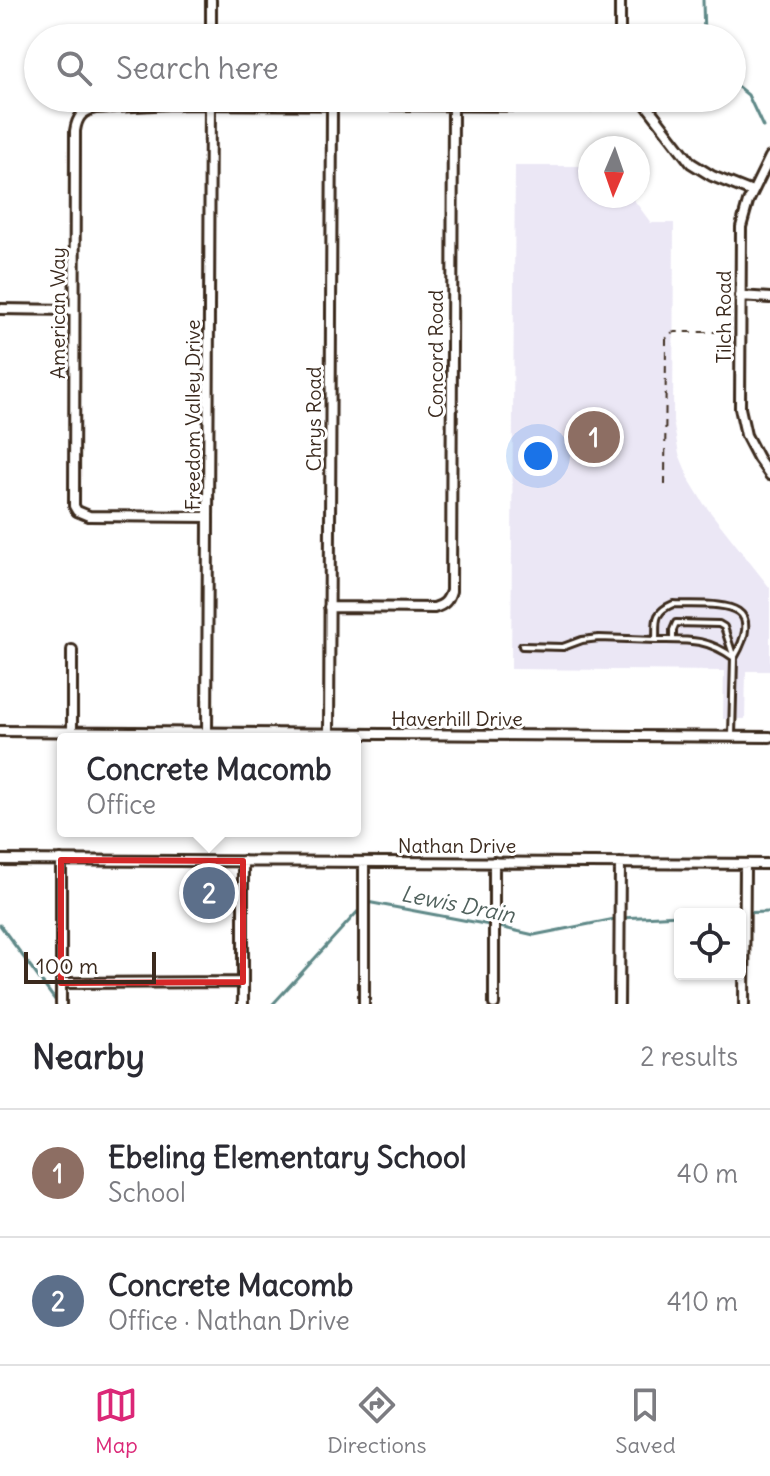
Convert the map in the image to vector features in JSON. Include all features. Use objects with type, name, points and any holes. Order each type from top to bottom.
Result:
[{"type":"street","points":[[211,0],[211,24]]},
{"type":"street","points":[[620,0],[620,24]]},
{"type":"street","name":"American Way","points":[[84,112],[75,131],[73,499],[77,511],[89,516],[208,517]]},
{"type":"street","name":"Freedom Valley Drive","points":[[207,733],[210,112]]},
{"type":"street","name":"Chrys Road","points":[[329,733],[332,112]]},
{"type":"street","name":"Concord Road","points":[[329,607],[434,608],[446,602],[451,591],[453,112]]},
{"type":"street","points":[[652,112],[691,163],[712,176],[752,192]]},
{"type":"street","name":"Tilch Road","points":[[770,157],[752,192],[741,227],[740,296],[743,423],[758,458],[770,475]]},
{"type":"street","points":[[740,296],[770,298]]},
{"type":"street","points":[[0,309],[74,310]]},
{"type":"street","points":[[72,650],[72,732]]},
{"type":"street","name":"Haverhill Drive","points":[[0,731],[207,733]]},
{"type":"street","name":"Haverhill Drive","points":[[361,734],[770,737]]},
{"type":"street","name":"Nathan Drive","points":[[0,860],[770,864]]},
{"type":"street","points":[[61,860],[61,1004]]},
{"type":"street","points":[[243,861],[243,1004]]},
{"type":"street","points":[[364,862],[364,1004]]},
{"type":"street","points":[[494,862],[494,1004]]},
{"type":"street","points":[[619,1004],[620,863]]},
{"type":"street","points":[[744,1004],[745,864]]},
{"type":"street","points":[[61,983],[243,982]]},
{"type":"lane","points":[[656,640],[654,626],[664,608],[673,604],[728,606],[744,615],[747,631],[734,658]]},
{"type":"lane","points":[[673,640],[676,623],[719,624],[724,627],[734,658],[732,737]]},
{"type":"lane","points":[[522,646],[563,647],[599,638],[673,640],[706,642],[734,658]]},
{"type":"path","points":[[665,485],[666,339],[670,333],[676,332],[733,332]]},
{"type":"highlighted area","points":[[61,860],[243,861],[243,982],[61,983]]},
{"type":"shaded area","points":[[515,166],[578,166],[578,208],[640,208],[651,223],[674,223],[673,421],[679,454],[704,504],[770,588],[770,671],[746,671],[745,719],[723,719],[724,671],[511,669]]},
{"type":"waterway","points":[[703,0],[704,24]]},
{"type":"waterway","points":[[746,93],[763,127]]},
{"type":"waterway","name":"Lewis Drain","points":[[365,904],[534,935],[620,918],[674,915]]},
{"type":"waterway","name":"Lewis Drain","points":[[273,1004],[360,909]]},
{"type":"waterway","name":"Lewis Drain","points":[[746,913],[770,912]]},
{"type":"waterway","name":"Lewis Drain","points":[[0,925],[58,1004]]},
{"type":"place","name":"Ebeling Elementary School","points":[[594,437]]},
{"type":"place","name":"Concrete Macomb","points":[[209,893]]}]
